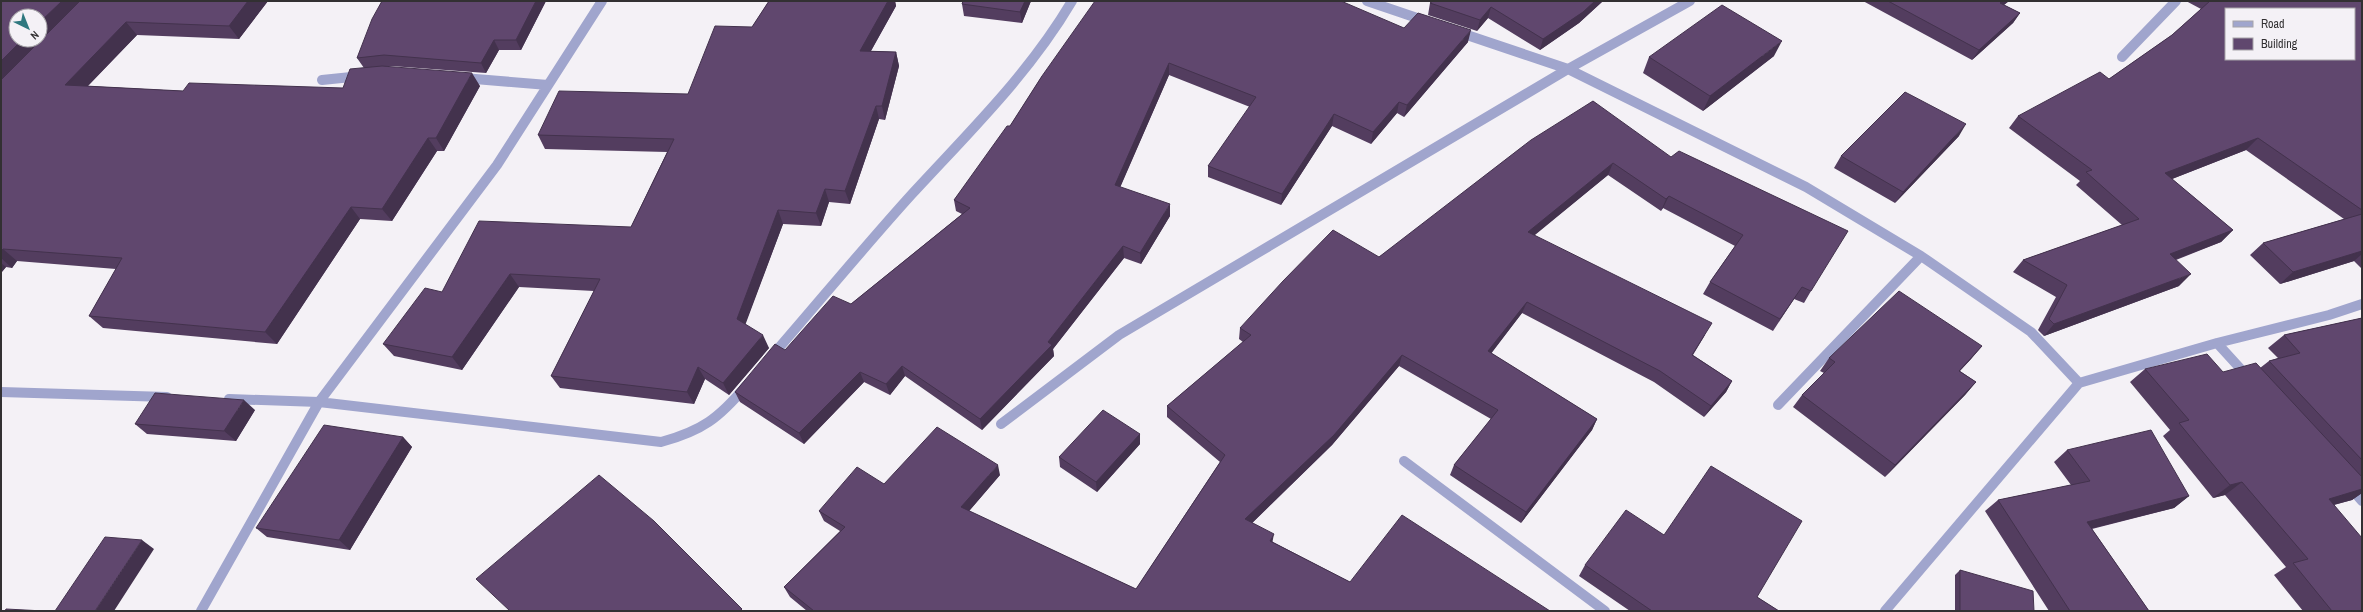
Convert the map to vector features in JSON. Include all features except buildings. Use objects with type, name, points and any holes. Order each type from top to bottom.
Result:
[{"type":"street","points":[[200,611],[319,402],[496,165],[602,1]]},
{"type":"street","points":[[763,366],[912,194],[1006,95],[1057,29],[1072,1]]},
{"type":"street","points":[[1367,1],[1434,24]]},
{"type":"street","points":[[1000,424],[1118,335],[1328,214],[1568,69],[1690,1]]},
{"type":"street","points":[[2122,57],[2176,1]]},
{"type":"street","points":[[1449,29],[1568,69],[1806,187],[1921,256],[2031,332],[2079,383]]},
{"type":"street","points":[[322,80],[367,75]]},
{"type":"street","points":[[453,77],[548,85]]},
{"type":"street","points":[[1778,405],[1921,256]]},
{"type":"street","points":[[1885,611],[2079,383],[2217,343],[2329,315],[2362,304]]},
{"type":"street","points":[[2217,343],[2255,384]]},
{"type":"street","points":[[216,399],[319,402],[661,442],[690,436],[717,419],[753,378]]},
{"type":"street","points":[[1,392],[176,397]]},
{"type":"street","points":[[1404,461],[1605,611]]},
{"type":"street","points":[[2341,478],[2362,501]]}]
